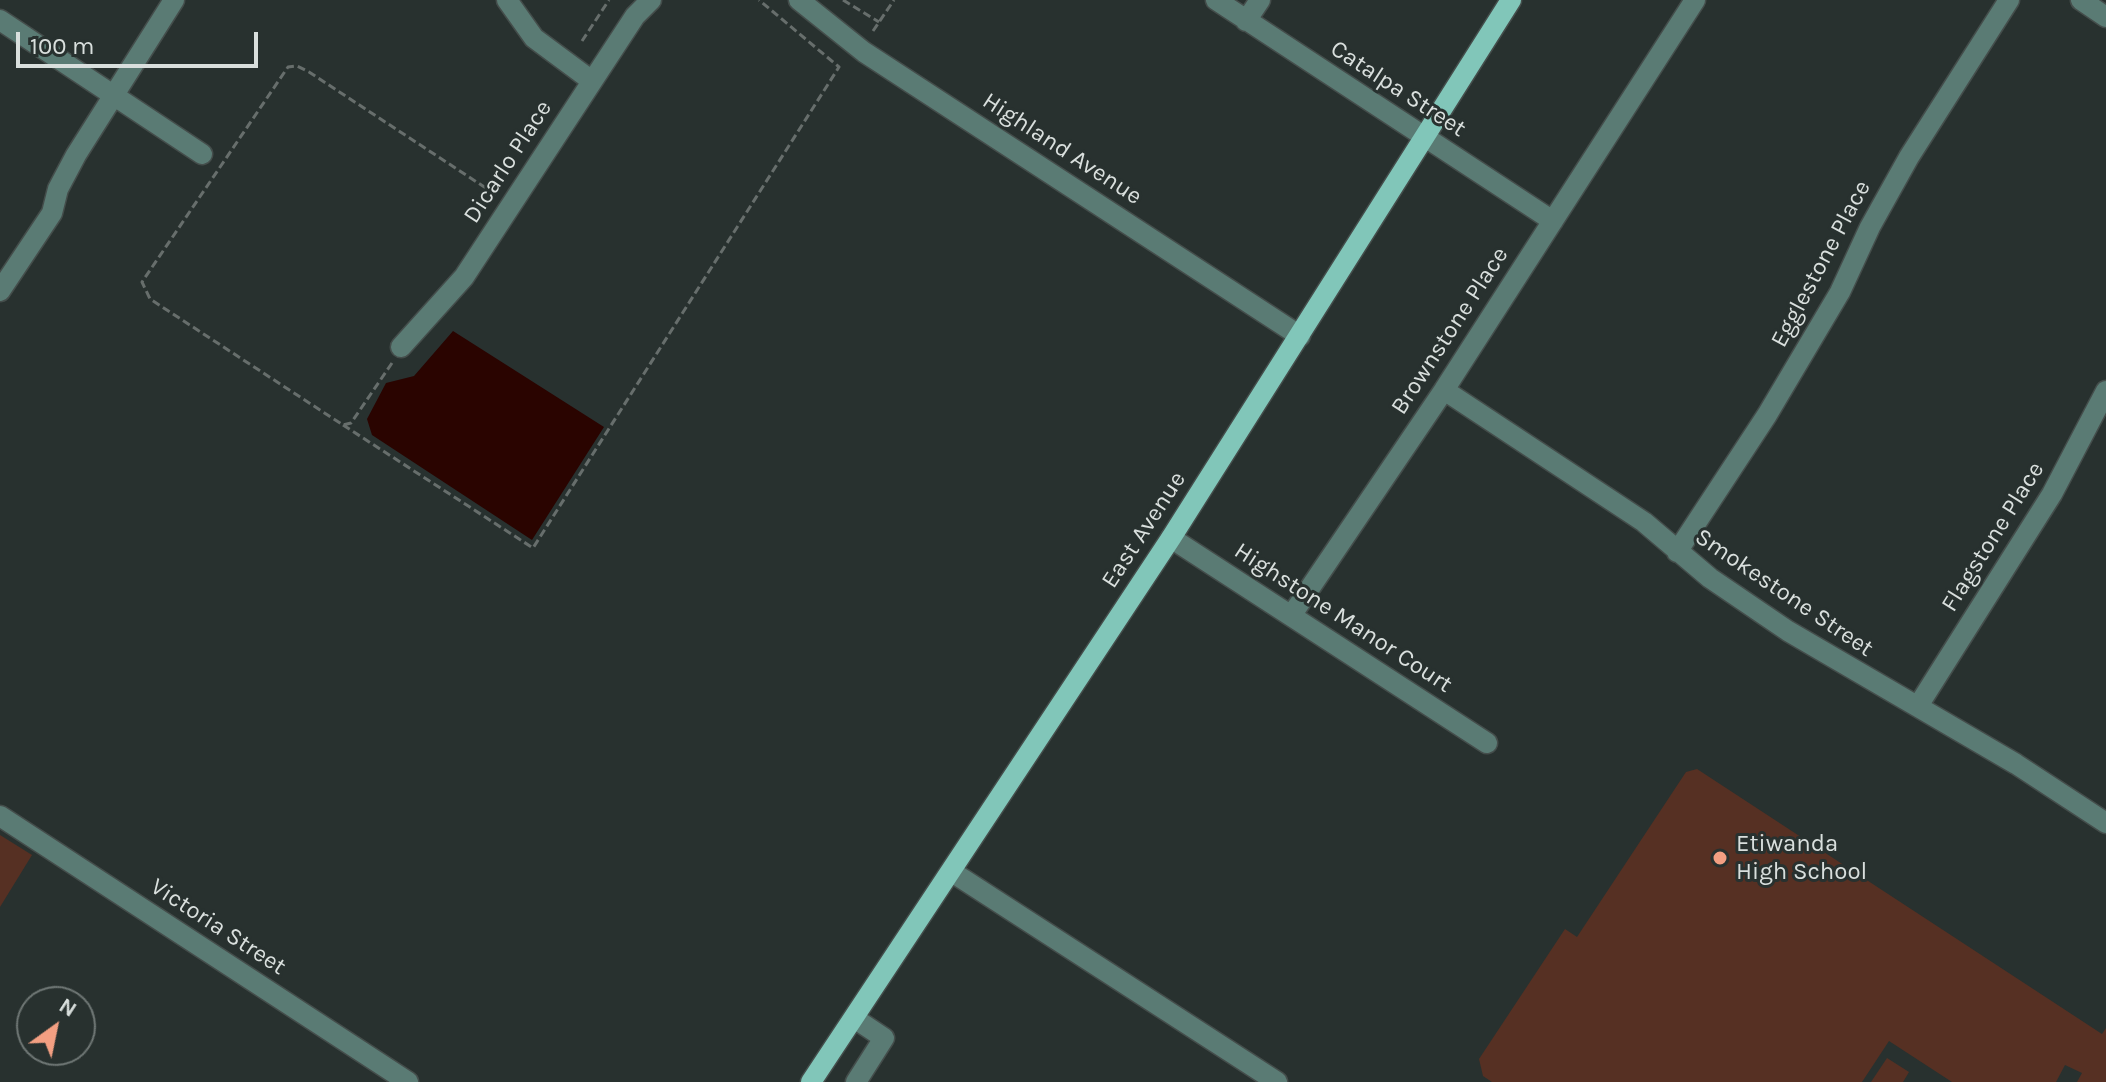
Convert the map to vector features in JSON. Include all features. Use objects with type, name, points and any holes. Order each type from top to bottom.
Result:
[{"type":"main road","name":"East Avenue","points":[[811,1082],[1171,538],[1511,0]]},
{"type":"street","points":[[2,286],[52,213],[58,189],[113,94],[174,0]]},
{"type":"street","points":[[507,0],[534,38],[592,81]]},
{"type":"street","name":"Dicarlo Place","points":[[401,347],[464,277],[635,16],[651,0]]},
{"type":"street","name":"Highland Avenue","points":[[799,0],[864,52],[1300,336]]},
{"type":"street","name":"Catalpa Street","points":[[1216,0],[1553,221]]},
{"type":"street","points":[[1246,21],[1260,0]]},
{"type":"street","name":"Brownstone Place","points":[[1291,616],[1444,390],[1695,0]]},
{"type":"street","name":"Egglestone Place","points":[[1677,552],[1767,415],[1840,292],[1870,227],[1909,157],[2009,0]]},
{"type":"street","points":[[2081,0],[2106,17]]},
{"type":"street","points":[[0,20],[202,154]]},
{"type":"street","name":"Smokestone Street","points":[[1444,390],[1644,522],[1677,552],[1788,631],[1888,693],[1918,706],[2106,823]]},
{"type":"street","name":"Flagstone Place","points":[[1918,706],[2052,494],[2106,391]]},
{"type":"street","name":"Highstone Manor Court","points":[[1171,538],[1487,743]]},
{"type":"street","name":"Victoria Street","points":[[0,816],[408,1082]]},
{"type":"street","points":[[952,872],[1242,1066],[1277,1082]]},
{"type":"street","points":[[854,1018],[888,1041],[856,1082]]},
{"type":"path","points":[[582,41],[609,0]]},
{"type":"path","points":[[511,205],[309,72],[297,66],[288,67],[148,269],[142,289],[150,299],[533,548],[839,67],[759,0]]},
{"type":"path","points":[[843,0],[879,22]]},
{"type":"path","points":[[873,31],[894,0]]},
{"type":"path","points":[[343,425],[351,423],[401,347]]},
{"type":"shaded area","points":[[453,331],[604,427],[532,540],[372,435],[367,419],[386,383],[414,376]]},
{"type":"shaded area","name":"Etiwanda High School","points":[[1697,769],[2102,1034],[2106,1028],[2106,1082],[2077,1082],[2082,1073],[2065,1065],[2056,1082],[1952,1082],[1889,1041],[1862,1082],[1492,1082],[1483,1076],[1479,1059],[1565,929],[1577,937],[1686,772]]},
{"type":"shaded area","points":[[0,835],[32,855],[0,907]]},
{"type":"shaded area","points":[[1887,1058],[1909,1072],[1903,1082],[1871,1082]]},
{"type":"place","name":"Etiwanda High School","points":[[1720,858]]}]
